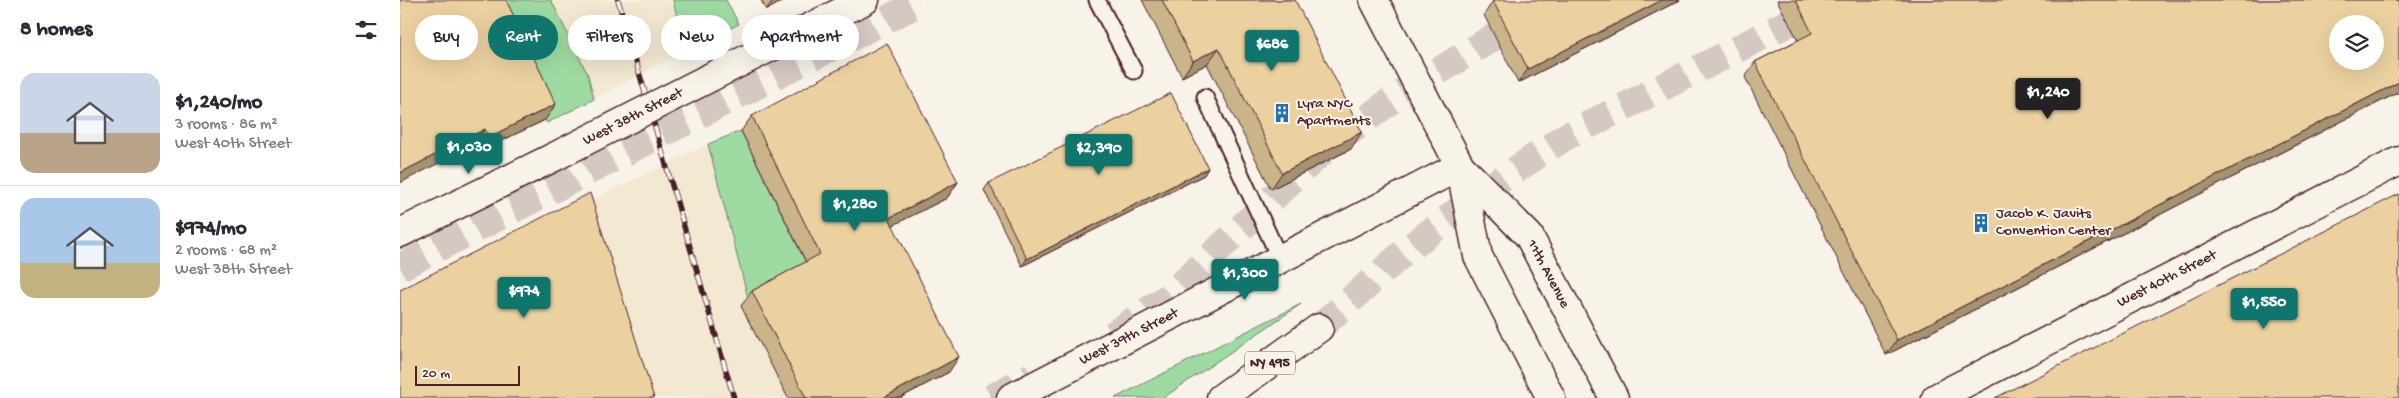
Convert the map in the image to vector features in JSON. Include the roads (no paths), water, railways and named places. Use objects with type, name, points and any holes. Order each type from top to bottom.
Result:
[{"type":"main road","name":"West 38th Street","points":[[400,233],[865,0]]},
{"type":"main road","name":"11th Avenue","points":[[1374,0],[1460,166],[1478,256],[1551,398]]},
{"type":"main road","name":"West 40th Street","points":[[1936,398],[2399,161]]},
{"type":"main road","name":"11th Avenue","points":[[1460,166],[1529,236],[1614,398]]},
{"type":"main road","name":"West 39th Street","points":[[1011,398],[1460,166]]},
{"type":"main road","name":"NY 495","points":[[1221,398],[1319,328],[1255,398]]},
{"type":"lane","points":[[1097,0],[1134,71]]},
{"type":"lane","points":[[1205,97],[1280,258]]},
{"type":"tunnel","points":[[400,267],[924,0]]},
{"type":"tunnel","points":[[1113,335],[1168,297],[1316,157],[1393,99],[1489,40],[1568,0]]},
{"type":"tunnel","points":[[1319,328],[1401,255],[1478,195],[1563,138],[1833,0]]},
{"type":"tunnel","points":[[991,398],[1032,376]]},
{"type":"railway","points":[[618,0],[734,398]]},
{"type":"place","name":"Lyra NYC Apartments","points":[[1282,113]]},
{"type":"place","name":"Jacob K. Javits Convention Center","points":[[1981,223]]}]
